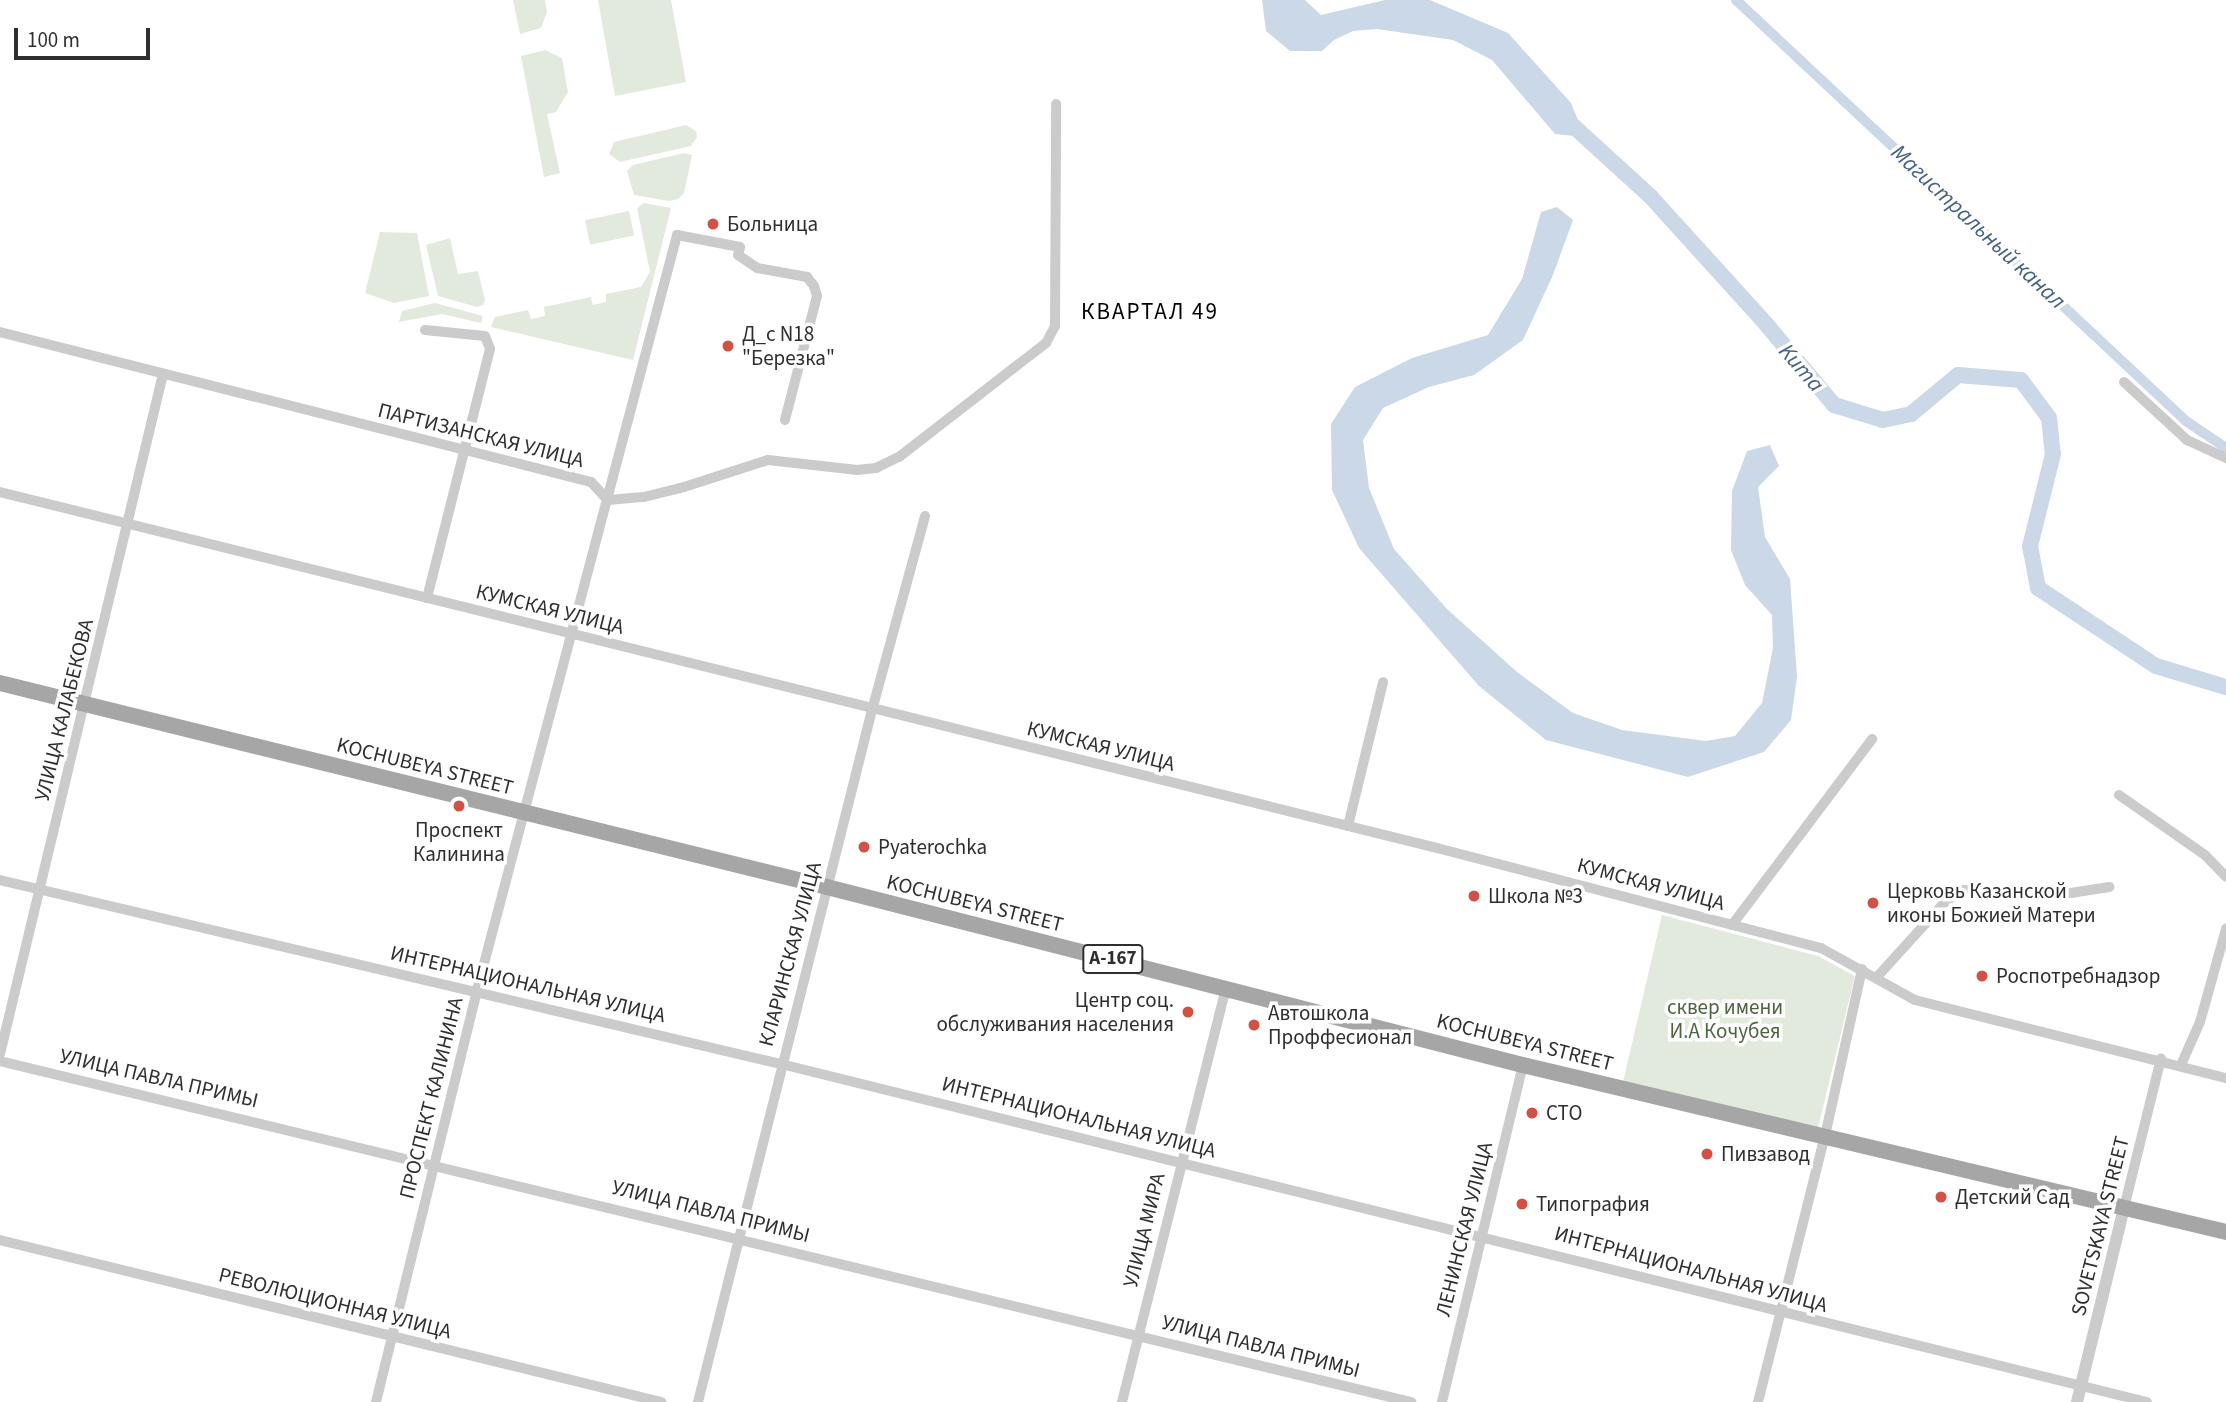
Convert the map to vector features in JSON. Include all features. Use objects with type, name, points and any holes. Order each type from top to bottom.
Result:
[{"type":"main road","name":"KOCHUBEYA STREET","points":[[0,683],[828,887],[1523,1065],[2226,1232]]},
{"type":"street","points":[[608,500],[644,496],[684,487],[768,460],[858,470],[876,468],[899,457],[1046,343],[1055,326],[1056,104]]},
{"type":"street","name":"ПРОСПЕКТ КАЛИНИНА","points":[[376,1402],[477,990],[677,235],[740,247],[738,255],[757,268],[807,277],[817,296],[785,420]]},
{"type":"street","points":[[425,330],[485,336],[489,349],[427,598]]},
{"type":"street","name":"ПАРТИЗАНСКАЯ УЛИЦА","points":[[0,331],[465,452],[591,482],[608,500]]},
{"type":"street","name":"УЛИЦА КАЛАБЕКОВА","points":[[0,1054],[163,374]]},
{"type":"street","points":[[2124,382],[2187,440],[2226,457]]},
{"type":"street","name":"КУМСКАЯ УЛИЦА","points":[[0,492],[1348,826],[1821,948],[1915,1000],[2161,1059],[2226,1078]]},
{"type":"street","name":"КЛАРИНСКАЯ УЛИЦА","points":[[698,1402],[781,1064],[925,516]]},
{"type":"street","points":[[1348,826],[1383,681]]},
{"type":"street","points":[[1732,925],[1872,739]]},
{"type":"street","points":[[2119,794],[2205,855],[2226,877]]},
{"type":"street","name":"ИНТЕРНАЦИОНАЛЬНАЯ УЛИЦА","points":[[0,880],[354,965],[477,990],[1181,1161],[1780,1313],[2147,1402]]},
{"type":"street","points":[[1877,977],[1945,902],[1962,890],[2064,894],[2109,887]]},
{"type":"street","points":[[2182,1065],[2203,1013],[2226,929]]},
{"type":"street","points":[[1758,1402],[1825,1136],[1863,969]]},
{"type":"street","name":"УЛИЦА МИРА","points":[[1122,1402],[1226,987]]},
{"type":"street","name":"SOVETSKAYA STREET","points":[[2077,1402],[2161,1059]]},
{"type":"street","name":"УЛИЦА ПАВЛА ПРИМЫ","points":[[0,1061],[738,1237],[1411,1402]]},
{"type":"street","name":"ЛЕНИНСКАЯ УЛИЦА","points":[[1442,1402],[1523,1065]]},
{"type":"street","name":"РЕВОЛЮЦИОННАЯ УЛИЦА","points":[[0,1240],[661,1402]]},
{"type":"green space","points":[[513,0],[545,0],[547,12],[541,28],[520,34]]},
{"type":"green space","points":[[598,0],[671,0],[686,82],[615,96]]},
{"type":"green space","points":[[545,50],[562,58],[568,92],[556,112],[547,114],[560,173],[544,177],[521,56]]},
{"type":"green space","points":[[686,125],[696,131],[697,137],[691,146],[620,162],[609,154],[614,142]]},
{"type":"green space","points":[[684,153],[692,155],[684,193],[678,199],[669,201],[634,195],[627,171],[633,165]]},
{"type":"green space","points":[[644,203],[671,208],[633,360],[491,327],[495,317],[528,310],[531,319],[545,316],[544,307],[591,297],[593,305],[606,302],[606,294],[641,287],[650,272],[637,208]]},
{"type":"green space","points":[[629,211],[634,235],[590,245],[585,220]]},
{"type":"green space","points":[[380,232],[417,233],[429,296],[394,303],[365,293]]},
{"type":"green space","points":[[450,238],[458,274],[478,271],[485,300],[483,305],[477,307],[438,296],[426,245]]},
{"type":"green space","points":[[435,303],[483,316],[481,323],[442,314],[399,322],[402,311]]},
{"type":"green space","name":"сквер имени И.А Кочубея","points":[[1662,915],[1818,956],[1855,976],[1818,1128],[1623,1082]]},
{"type":"water","points":[[1262,0],[1305,0],[1321,15],[1385,0],[1430,0],[1508,33],[1571,103],[1585,137],[1555,134],[1492,60],[1453,40],[1377,29],[1353,31],[1334,40],[1322,51],[1290,51],[1266,31]]},
{"type":"water","points":[[1557,207],[1573,220],[1553,275],[1523,340],[1474,375],[1429,387],[1383,408],[1363,440],[1369,488],[1394,549],[1447,609],[1517,672],[1573,713],[1622,730],[1706,741],[1735,736],[1762,703],[1773,648],[1772,615],[1745,585],[1731,550],[1732,491],[1747,451],[1770,445],[1779,466],[1758,487],[1765,537],[1790,579],[1797,677],[1791,720],[1764,752],[1688,777],[1546,740],[1479,686],[1359,548],[1332,490],[1331,424],[1355,387],[1412,358],[1488,335],[1522,279],[1541,212]]},
{"type":"waterway","name":"Магистральный канал","points":[[1736,0],[2186,421],[2226,448]]},
{"type":"waterway","name":"Kuma","points":[[1570,123],[1651,197],[1766,324],[1834,405],[1883,420],[1911,414],[1958,375],[2021,380],[2049,418],[2053,454],[2030,546],[2038,588],[2156,666],[2226,687]]},
{"type":"place","name":"Больница","points":[[713,224]]},
{"type":"place","name":"Д_с N18 \"Березка\"","points":[[728,346]]},
{"type":"place","name":"Проспект Калинина","points":[[459,806]]},
{"type":"place","name":"Pyaterochka","points":[[864,847]]},
{"type":"place","name":"Школа №3","points":[[1474,896]]},
{"type":"place","name":"Церковь Казанской иконы Божией Матери","points":[[1873,903]]},
{"type":"place","name":"Роспотребнадзор","points":[[1982,976]]},
{"type":"place","name":"Центр соц. обслуживания населения","points":[[1188,1012]]},
{"type":"place","name":"Автошкола Проффесионал","points":[[1254,1025]]},
{"type":"place","name":"СТО","points":[[1532,1113]]},
{"type":"place","name":"Пивзавод","points":[[1707,1154]]},
{"type":"place","name":"Детский Сад","points":[[1941,1197]]},
{"type":"place","name":"Типография","points":[[1522,1204]]},
{"type":"district","name":"КВАРТАЛ 49","points":[[1150,312]]}]
